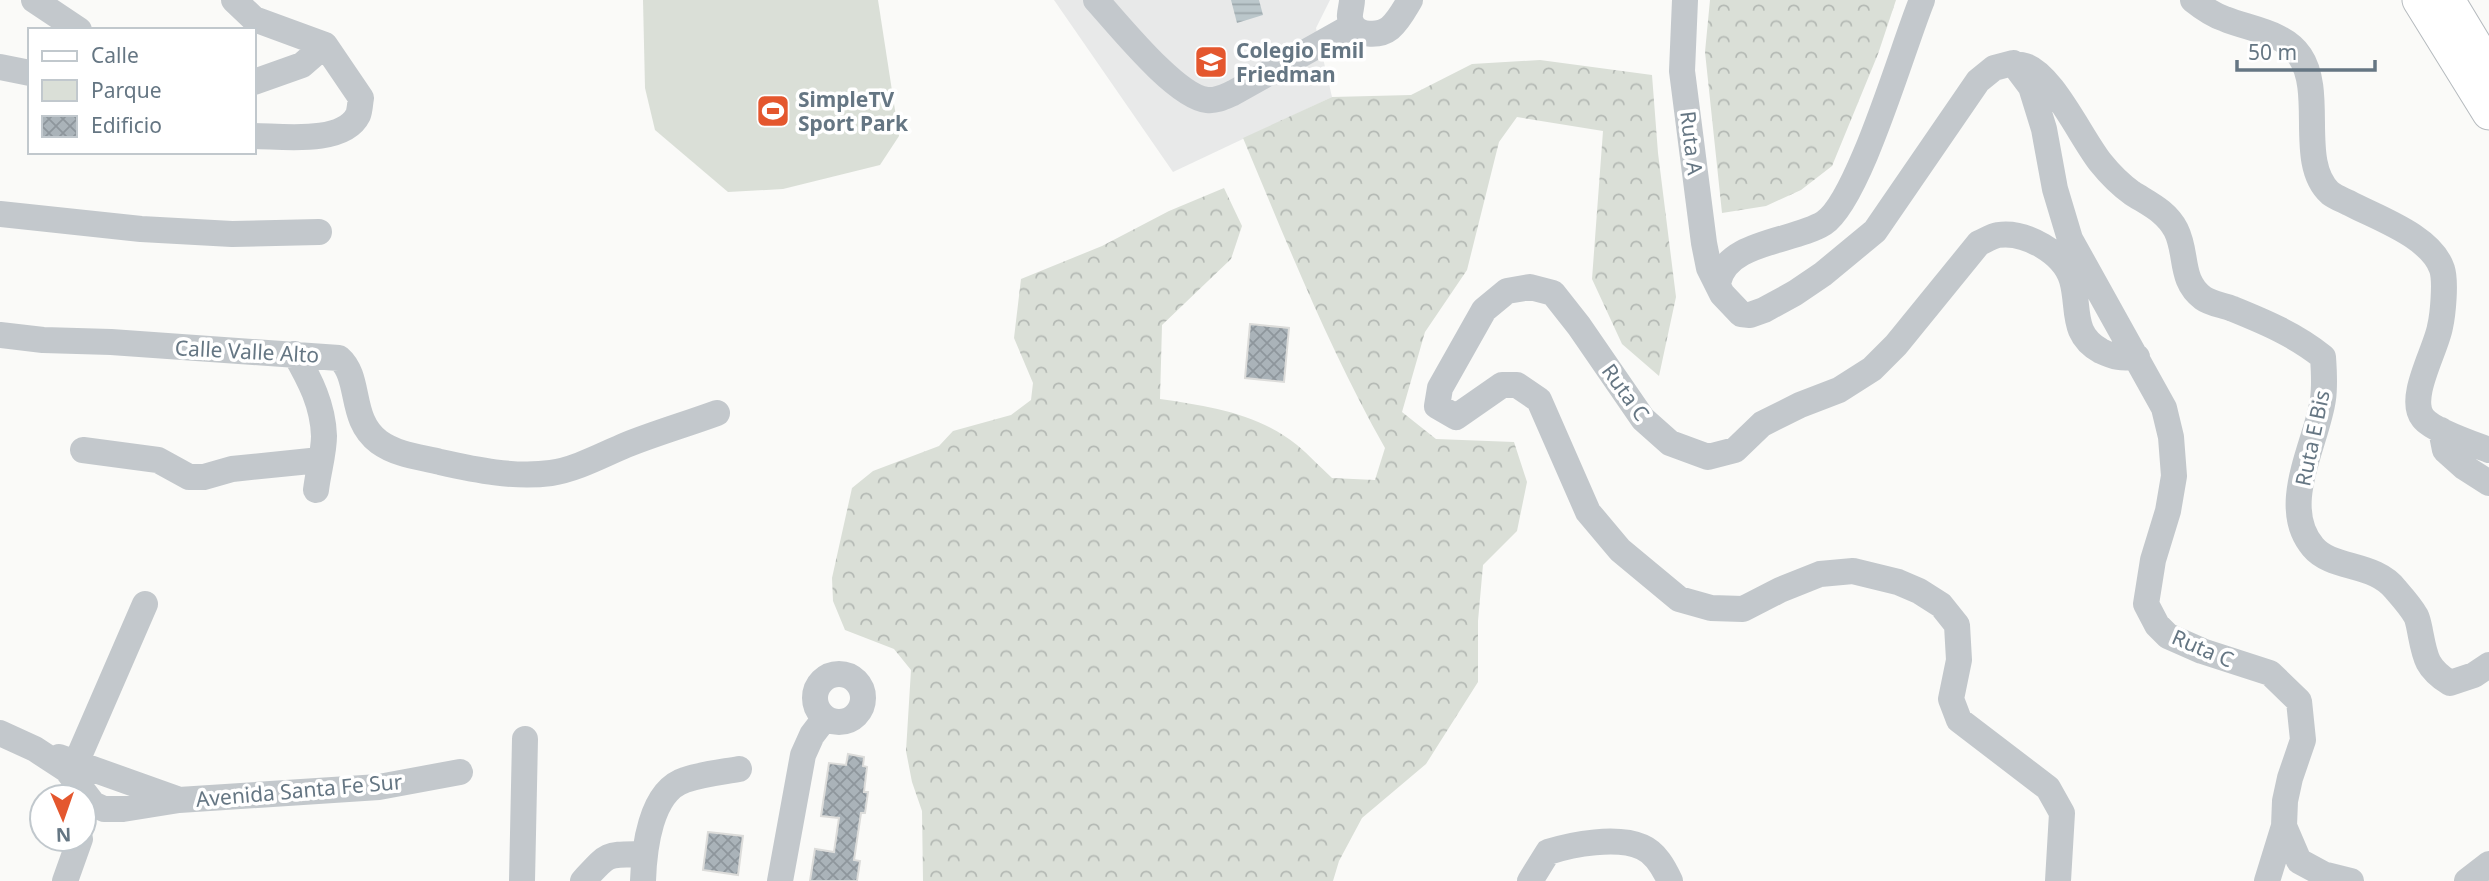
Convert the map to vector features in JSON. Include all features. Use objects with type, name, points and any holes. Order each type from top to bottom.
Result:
[{"type":"main road","points":[[2419,0],[2489,113]]},
{"type":"main road","points":[[2448,0],[2489,68]]},
{"type":"street","points":[[34,0],[76,28]]},
{"type":"street","points":[[234,0],[254,19],[325,45],[360,98],[358,116],[343,129],[316,137],[256,136]]},
{"type":"street","points":[[1096,0],[1172,82],[1206,100],[1233,93],[1352,13],[1359,32],[1376,34],[1388,30],[1410,0]]},
{"type":"street","name":"Ruta A","points":[[1685,0],[1682,71],[1704,243],[1709,268],[1718,283]]},
{"type":"street","points":[[1922,0],[1866,154],[1840,207],[1824,223],[1738,256],[1720,272],[1718,283],[1723,294],[1741,314],[1750,316],[1765,310],[1823,274],[1875,231],[1978,82],[1994,68],[2013,63],[2031,87],[2044,129],[2055,189],[2070,239],[2137,357]]},
{"type":"street","points":[[2193,0],[2223,19],[2281,39],[2299,55],[2309,79],[2318,176],[2330,193],[2414,236],[2442,269],[2440,328],[2418,395],[2418,411],[2424,420],[2441,430],[2489,450]]},
{"type":"street","points":[[256,81],[302,65],[325,45]]},
{"type":"street","name":"Ruta E Bis","points":[[2013,63],[2029,66],[2043,79],[2056,92],[2065,111],[2101,164],[2129,191],[2163,212],[2177,232],[2184,269],[2192,288],[2206,300],[2282,330],[2323,357],[2323,401],[2308,450],[2298,508],[2302,529],[2314,549],[2338,562],[2369,570],[2393,586],[2416,617],[2426,660],[2435,674],[2451,683],[2474,675],[2489,665]]},
{"type":"street","points":[[0,67],[28,73]]},
{"type":"street","points":[[0,214],[141,229],[219,233],[318,232]]},
{"type":"street","name":"Ruta C","points":[[2058,881],[2062,813],[2048,788],[1959,720],[1951,699],[1959,660],[1957,625],[1941,605],[1898,582],[1853,571],[1820,575],[1780,590],[1743,609],[1712,608],[1679,599],[1620,550],[1588,512],[1539,400],[1517,386],[1502,385],[1456,416],[1437,405],[1440,388],[1484,310],[1507,291],[1530,287],[1553,293],[1643,419],[1670,443],[1708,457],[1735,450],[1762,424],[1839,390],[1872,369],[1896,345],[1979,243],[1998,235],[2018,237],[2035,242],[2054,255],[2071,278],[2081,335],[2093,346],[2115,358],[2137,357],[2164,408],[2171,437],[2174,476],[2168,511],[2153,560],[2146,604],[2157,625],[2168,636],[2202,651],[2270,673],[2299,701],[2303,740],[2284,801],[2284,825],[2267,881]]},
{"type":"street","name":"Calle Valle Alto","points":[[0,335],[340,358],[348,366],[358,411],[365,426],[379,442],[400,453],[491,472],[551,473],[717,413]]},
{"type":"street","points":[[295,354],[313,386],[324,437],[316,490]]},
{"type":"street","points":[[2441,430],[2445,450],[2464,467],[2489,482]]},
{"type":"street","points":[[83,450],[158,460],[189,477],[204,477],[232,469],[320,460]]},
{"type":"street","points":[[76,762],[145,604]]},
{"type":"street","points":[[780,881],[803,755],[812,735],[825,718]]},
{"type":"street","name":"Avenida Santa Fe Sur","points":[[0,733],[179,800]]},
{"type":"street","points":[[522,881],[525,738]]},
{"type":"street","name":"Avenida Santa Fe Sur","points":[[35,748],[67,770],[73,783]]},
{"type":"street","points":[[643,881],[644,853],[656,808],[664,793],[682,780],[739,769]]},
{"type":"street","name":"Avenida Santa Fe Sur","points":[[98,812],[179,800],[379,787],[460,772]]},
{"type":"street","points":[[2284,825],[2299,861],[2323,874],[2351,881]]},
{"type":"street","points":[[1530,881],[1548,852],[1592,843],[1625,843],[1644,847],[1662,863],[1670,881]]},
{"type":"street","points":[[65,881],[75,853]]},
{"type":"street","points":[[583,881],[602,859],[611,854],[644,853]]},
{"type":"street","points":[[2467,881],[2489,864]]},
{"type":"shaded area","name":"Colegio Emil Friedman","points":[[1054,0],[1330,0],[1316,28],[1332,97],[1173,172]]},
{"type":"shaded area","points":[[1231,0],[1259,0],[1263,15],[1237,23]]},
{"type":"green space","name":"SimpleTV Sport Park","points":[[643,0],[878,0],[899,136],[880,165],[783,189],[728,192],[655,130],[645,88]]},
{"type":"green space","points":[[1710,0],[1896,0],[1878,54],[1832,166],[1801,190],[1766,206],[1722,213],[1705,52]]},
{"type":"green space","points":[[1540,60],[1652,75],[1658,153],[1676,297],[1659,376],[1622,344],[1592,279],[1603,131],[1517,117],[1499,142],[1467,270],[1425,332],[1402,412],[1436,439],[1514,442],[1527,482],[1517,531],[1483,565],[1478,621],[1478,682],[1426,764],[1362,818],[1339,861],[1333,881],[923,881],[922,811],[912,782],[906,751],[911,670],[894,649],[845,630],[833,601],[832,578],[852,488],[873,471],[939,446],[953,431],[1011,415],[1031,400],[1033,383],[1014,338],[1021,279],[1102,246],[1169,211],[1224,188],[1242,226],[1231,259],[1162,325],[1160,399],[1214,408],[1249,418],[1282,434],[1332,478],[1375,480],[1385,448],[1327,334],[1243,138],[1332,97],[1411,95],[1472,64]]},
{"type":"building","points":[[1250,324],[1289,328],[1284,382],[1245,378]]},
{"type":"building","points":[[848,754],[864,757],[863,766],[867,767],[864,792],[868,792],[865,813],[861,813],[854,860],[860,861],[857,881],[810,881],[815,849],[834,852],[839,818],[821,816],[829,763],[846,765]]},
{"type":"building","points":[[708,832],[743,836],[738,875],[703,870]]},
{"type":"place","name":"Colegio Emil Friedman","points":[[1211,62]]},
{"type":"place","name":"SimpleTV Sport Park","points":[[773,111]]}]
